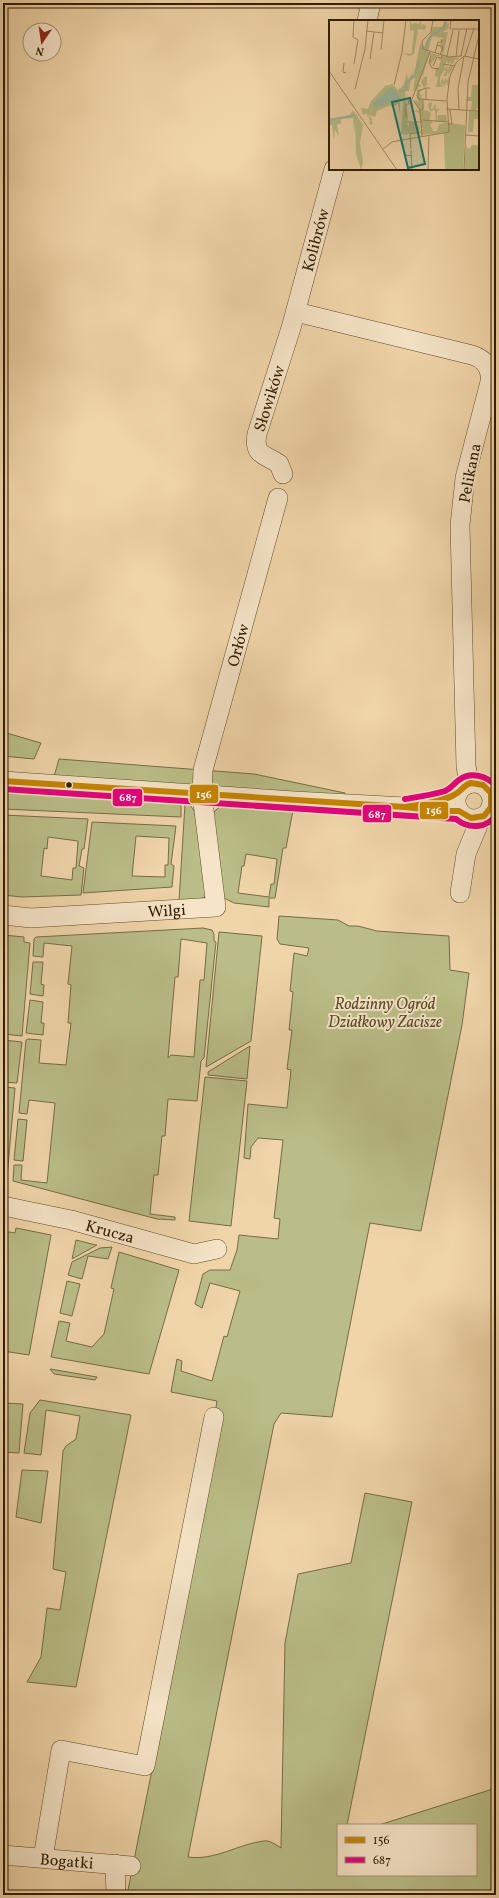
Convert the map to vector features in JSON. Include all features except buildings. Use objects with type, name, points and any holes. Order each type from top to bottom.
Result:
[{"type":"street","points":[[367,20],[371,3]]},
{"type":"street","name":"Kolibrów","points":[[296,312],[334,170]]},
{"type":"street","name":"Słowików","points":[[284,474],[279,464],[261,454],[255,442],[296,312]]},
{"type":"street","name":"Pelikana","points":[[296,312],[472,355],[481,358],[489,368],[491,374],[465,478],[460,525],[466,766],[478,805],[465,840],[466,854],[460,893]]},
{"type":"street","name":"Orłów","points":[[202,794],[203,770],[278,498]]},
{"type":"street","points":[[3,781],[294,801],[405,806],[440,812],[478,805]]},
{"type":"street","name":"Wilgi","points":[[3,915],[31,918],[216,907],[202,794]]},
{"type":"street","name":"Krucza","points":[[3,1206],[71,1220],[194,1254],[217,1249]]},
{"type":"street","points":[[43,1858],[61,1750],[145,1766],[214,1417]]},
{"type":"street","name":"Bogatki","points":[[3,1855],[123,1865],[116,1895]]},
{"type":"green space","points":[[3,732],[41,743],[34,759],[3,756]]},
{"type":"green space","points":[[59,759],[254,774],[345,793],[346,804],[52,784]]},
{"type":"green space","points":[[3,792],[181,804],[181,817],[3,809]]},
{"type":"green space","points":[[185,804],[190,805],[195,812],[206,895],[204,898],[179,901]]},
{"type":"green space","points":[[228,805],[293,810],[286,848],[283,848],[275,898],[269,898],[269,907],[234,903],[222,897],[212,814],[219,807]],"holes":[[[246,854],[277,859],[274,884],[271,884],[269,897],[238,893],[242,866],[244,866]]]},
{"type":"green space","points":[[3,815],[88,819],[84,849],[82,849],[79,866],[84,868],[81,895],[22,897],[3,895]],"holes":[[[48,837],[78,841],[76,868],[73,868],[72,880],[41,876],[44,848],[47,849]]]},
{"type":"green space","points":[[92,822],[176,826],[171,864],[174,866],[172,887],[83,893]],"holes":[[[136,836],[169,838],[168,865],[165,865],[165,877],[132,876]]]},
{"type":"green space","name":"Rodzinny Ogród Działkowy Zacisze","points":[[279,916],[338,920],[349,926],[358,926],[377,931],[449,936],[450,970],[469,973],[462,1025],[421,1231],[370,1223],[332,1417],[281,1413],[274,1424],[188,1857],[208,1857],[245,1845],[264,1841],[271,1842],[281,1848],[285,1643],[298,1574],[351,1563],[365,1493],[412,1502],[347,1824],[337,1824],[337,1876],[477,1876],[477,1824],[382,1824],[496,1788],[496,1895],[127,1895],[223,1415],[215,1413],[217,1401],[171,1392],[177,1359],[182,1361],[181,1371],[212,1381],[224,1336],[227,1337],[240,1291],[210,1283],[202,1308],[195,1304],[203,1274],[210,1270],[230,1270],[237,1250],[239,1235],[278,1239],[280,1219],[274,1218],[283,1140],[258,1138],[251,1147],[250,1159],[244,1158],[248,1104],[287,1108],[291,1070],[287,1069],[292,1030],[289,1030],[293,992],[290,991],[294,953],[307,956],[309,948],[280,944],[277,939]]},
{"type":"green space","points":[[203,928],[212,930],[214,934],[214,941],[216,942],[204,1058],[201,1061],[197,1101],[168,1099],[165,1136],[162,1136],[158,1175],[154,1175],[150,1214],[175,1217],[175,1220],[157,1219],[13,1181],[14,1165],[22,1165],[21,1180],[47,1183],[55,1103],[29,1100],[27,1114],[19,1113],[26,1040],[41,1040],[39,1063],[66,1065],[71,1023],[68,1023],[71,985],[68,984],[72,946],[44,943],[43,957],[33,956],[34,939],[36,937]],"holes":[[[181,939],[207,943],[204,980],[200,980],[194,1057],[171,1055],[168,1058],[175,977],[178,977]]]},
{"type":"green space","points":[[219,932],[262,936],[251,1041],[206,1067]]},
{"type":"green space","points":[[3,935],[24,937],[24,942],[30,943],[22,1036],[3,1034]]},
{"type":"green space","points":[[33,962],[43,962],[41,984],[44,985],[43,996],[30,994]]},
{"type":"green space","points":[[30,1000],[43,1002],[41,1023],[44,1023],[43,1035],[26,1033]]},
{"type":"green space","points":[[3,1040],[22,1042],[17,1083],[3,1082]]},
{"type":"green space","points":[[250,1046],[247,1079],[208,1075],[208,1072]]},
{"type":"green space","points":[[205,1077],[247,1081],[231,1226],[189,1221]]},
{"type":"green space","points":[[3,1087],[15,1088],[7,1177],[3,1177]]},
{"type":"green space","points":[[18,1119],[27,1120],[23,1161],[14,1160]]},
{"type":"green space","points":[[16,1228],[51,1235],[29,1355],[3,1351],[3,1231],[15,1233]]},
{"type":"green space","points":[[76,1240],[96,1245],[97,1245],[72,1259]]},
{"type":"green space","points":[[112,1247],[108,1259],[88,1256],[82,1279],[68,1275],[72,1262],[100,1248]]},
{"type":"green space","points":[[119,1252],[179,1270],[149,1374],[51,1357],[59,1321],[70,1323],[66,1341],[92,1347],[104,1334],[114,1289],[111,1288]]},
{"type":"green space","points":[[67,1281],[80,1284],[72,1316],[60,1313]]},
{"type":"green space","points":[[50,1369],[97,1377],[95,1380],[54,1374]]},
{"type":"green space","points":[[40,1400],[131,1415],[76,1687],[27,1682],[41,1657],[47,1608],[60,1610],[66,1572],[53,1569],[63,1451],[66,1446],[76,1439],[80,1416],[46,1410],[41,1455],[24,1453],[30,1413]]},
{"type":"green space","points":[[3,1403],[23,1404],[19,1453],[3,1452]]},
{"type":"green space","points":[[22,1470],[48,1471],[41,1523],[16,1517]]},
{"type":"transit line","name":"687","points":[[405,799],[445,791],[464,777],[474,775],[484,777],[496,786]]},
{"type":"transit line","name":"156","points":[[3,781],[405,807]]},
{"type":"transit line","name":"156","points":[[471,783],[483,785],[491,793],[491,807],[484,816],[471,818],[459,811],[440,811],[405,807],[430,803],[448,798],[471,783]]},
{"type":"transit line","name":"687","points":[[3,789],[456,819],[466,825],[472,826],[488,823],[496,815]]}]
